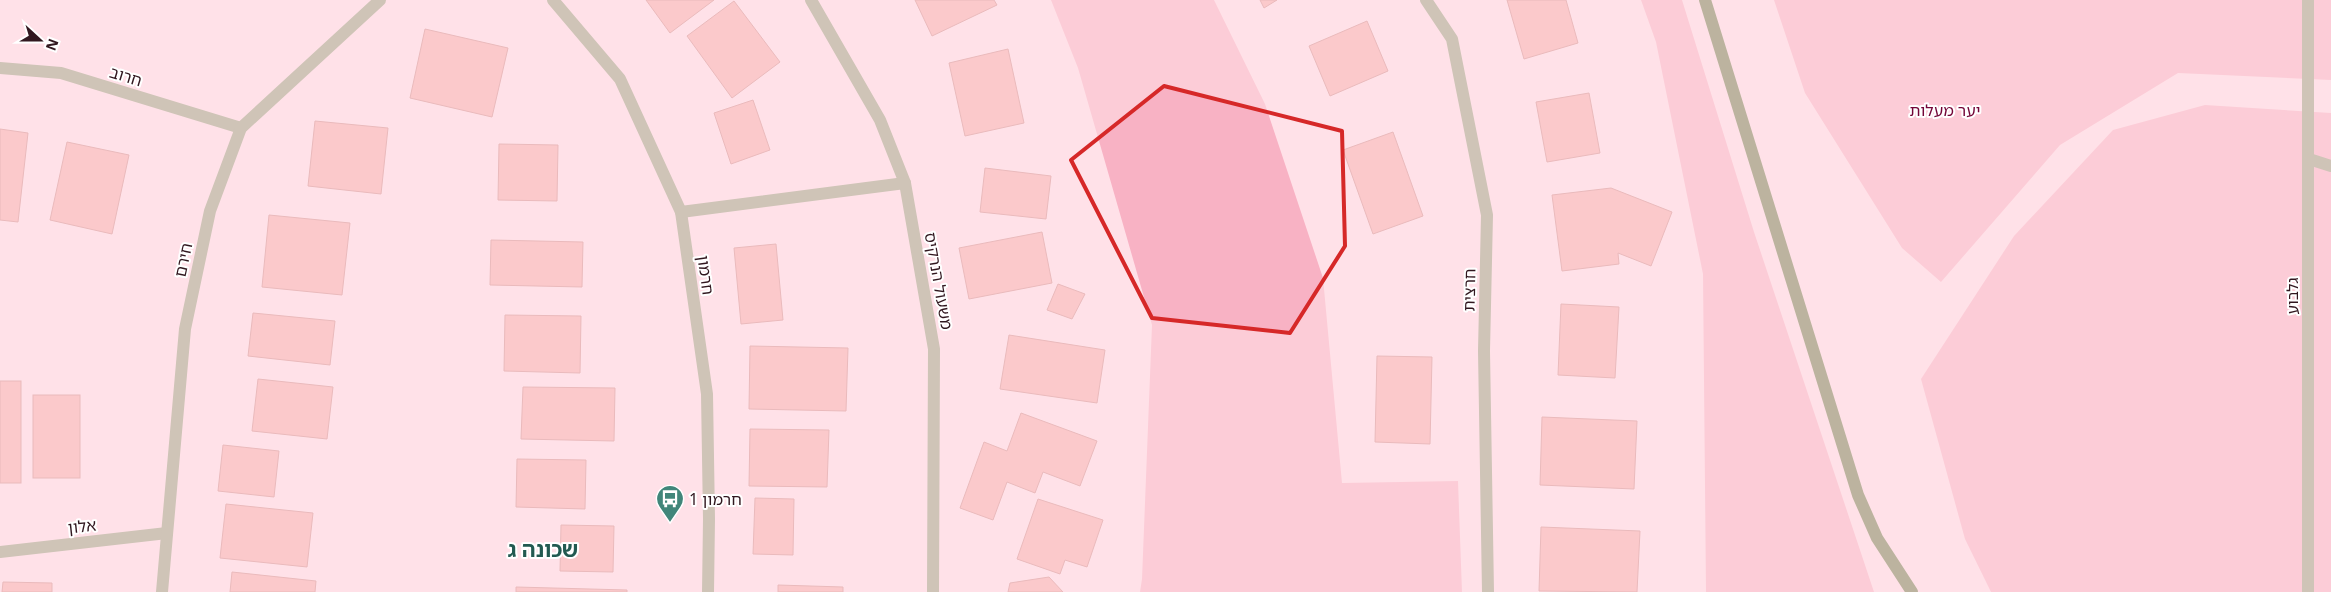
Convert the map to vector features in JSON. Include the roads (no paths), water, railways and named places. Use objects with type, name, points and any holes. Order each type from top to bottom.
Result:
[{"type":"main road","points":[[1705,0],[1858,495],[1877,538],[1912,592]]},
{"type":"street","name":"חירם","points":[[162,592],[185,329],[210,211],[241,128],[380,0]]},
{"type":"street","name":"חרמון","points":[[553,0],[620,78],[681,212],[707,394],[708,592]]},
{"type":"street","name":"משעול הנרקיס","points":[[811,0],[880,120],[905,183],[934,349],[933,592]]},
{"type":"street","name":"חרצית","points":[[1426,0],[1452,39],[1488,215],[1484,351],[1488,592]]},
{"type":"street","name":"גלבוע","points":[[2308,0],[2308,592]]},
{"type":"street","name":"חרוב","points":[[0,68],[61,73],[241,128]]},
{"type":"street","points":[[2308,159],[2331,166]]},
{"type":"street","points":[[681,212],[905,183]]},
{"type":"street","name":"אלון","points":[[0,552],[167,533]]},
{"type":"place","name":"חרמון 1","points":[[670,523]]},
{"type":"district","name":"שכונה ג","points":[[543,549]]},
{"type":"park label","name":"יער מעלות","points":[[1945,110]]}]
